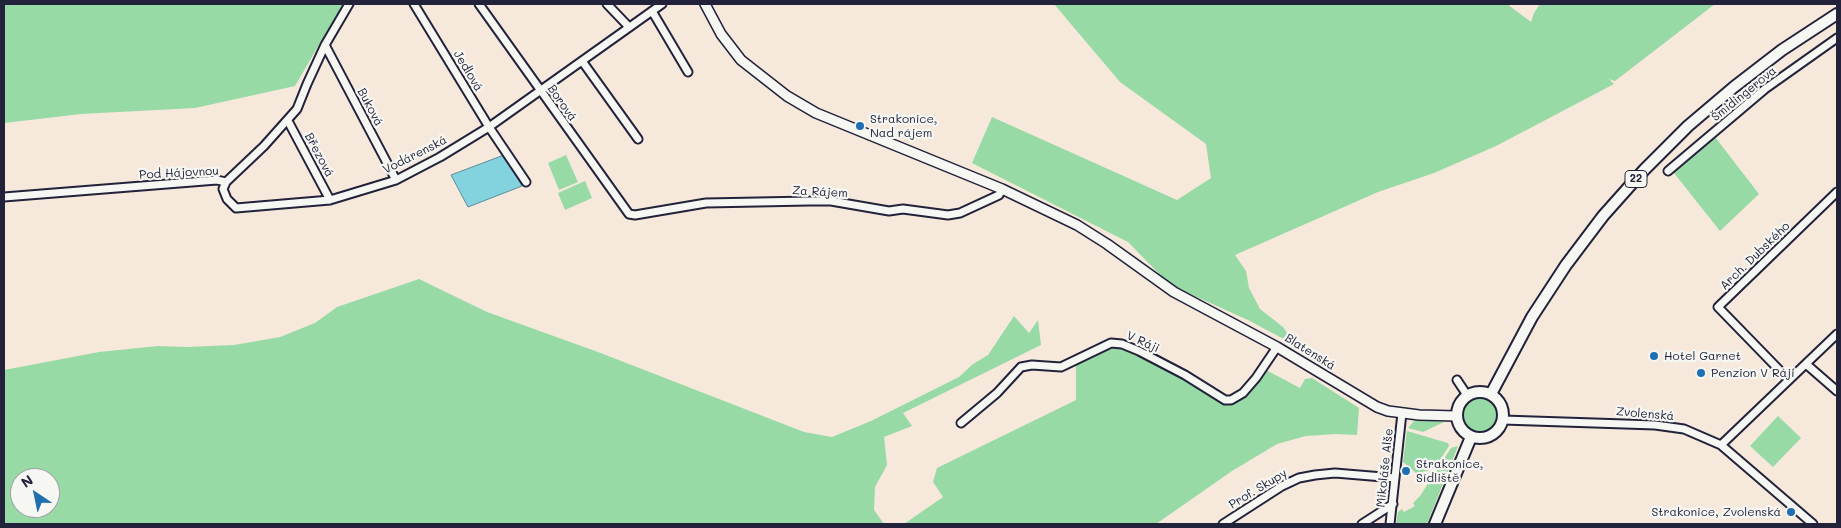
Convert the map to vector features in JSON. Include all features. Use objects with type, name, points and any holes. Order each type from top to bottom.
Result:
[{"type":"main road","name":"22","points":[[1491,394],[1527,325],[1549,291],[1584,240],[1623,193],[1666,148],[1716,101],[1782,50],[1837,14]]},
{"type":"main road","points":[[1479,391],[1491,394],[1501,405],[1503,420],[1491,436],[1477,438],[1471,436],[1460,428],[1456,416],[1459,404],[1467,395],[1479,391]]},
{"type":"main road","points":[[1435,524],[1471,436]]},
{"type":"street","name":"Pod Hájovnou","points":[[4,197],[218,180],[226,182],[264,146],[297,109],[306,84],[325,45],[349,4]]},
{"type":"street","name":"Jedlová","points":[[414,4],[526,182]]},
{"type":"street","name":"Borová","points":[[479,4],[629,214]]},
{"type":"street","points":[[607,4],[629,27]]},
{"type":"street","name":"Vodárenská","points":[[226,182],[223,189],[227,199],[236,208],[330,200],[396,180],[440,157],[490,127],[662,4]]},
{"type":"street","name":"Blatenská","points":[[704,4],[721,34],[741,60],[787,96],[816,113],[1002,189],[1077,225],[1174,292],[1277,346],[1368,402],[1388,411],[1419,416],[1456,416]]},
{"type":"street","points":[[652,11],[688,72]]},
{"type":"street","name":"Šmidingerova","points":[[1668,171],[1765,89],[1837,38]]},
{"type":"street","name":"Buková","points":[[325,45],[396,180]]},
{"type":"street","points":[[582,61],[638,139]]},
{"type":"street","name":"Březová","points":[[288,121],[330,200]]},
{"type":"street","name":"Za Rájem","points":[[629,214],[635,215],[706,203],[830,201],[888,211],[903,209],[948,215],[960,213],[998,195],[1002,189]]},
{"type":"street","name":"Arch. Dubského","points":[[1789,380],[1718,307],[1837,192]]},
{"type":"street","points":[[1721,445],[1837,334]]},
{"type":"street","name":"V Ráji","points":[[961,423],[997,393],[1021,367],[1032,365],[1061,367],[1111,343],[1122,344],[1139,351],[1225,400],[1231,400],[1243,393],[1256,378],[1277,346]]},
{"type":"street","points":[[1806,364],[1837,391]]},
{"type":"street","points":[[1457,380],[1467,395]]},
{"type":"street","name":"Mikoláše Alše","points":[[1390,524],[1402,413]]},
{"type":"street","name":"Zvolenská","points":[[1503,420],[1655,425],[1684,429],[1721,445],[1813,524]]},
{"type":"street","name":"Prof. Skupy","points":[[1223,524],[1282,486],[1299,478],[1335,474],[1395,478]]},
{"type":"street","points":[[1362,524],[1393,504]]},
{"type":"green space","points":[[4,4],[348,4],[320,43],[295,86],[195,108],[81,114],[4,123]]},
{"type":"green space","points":[[1054,4],[1507,4],[1531,22],[1540,4],[1715,4],[1615,81],[1609,79],[1614,84],[1496,146],[1434,173],[1378,192],[1235,255],[1246,271],[1249,288],[1260,309],[1283,327],[1295,345],[1248,320],[1170,285],[1128,242],[972,163],[992,117],[1177,200],[1211,178],[1206,144],[1120,82]]},
{"type":"green space","points":[[1715,137],[1759,194],[1720,231],[1674,173]]},
{"type":"green space","points":[[566,155],[578,182],[559,190],[548,163]]},
{"type":"green space","points":[[585,181],[592,198],[565,210],[558,193]]},
{"type":"green space","points":[[419,279],[487,312],[598,352],[804,432],[832,437],[871,421],[959,377],[973,364],[988,355],[1014,316],[1029,333],[1038,320],[1041,345],[903,413],[912,426],[884,437],[887,465],[875,487],[874,510],[884,524],[4,524],[4,370],[99,352],[158,346],[234,345],[280,337],[315,323],[337,307]]},
{"type":"green space","points":[[1105,344],[1125,344],[1219,398],[1240,398],[1269,363],[1266,370],[1300,388],[1305,379],[1312,378],[1359,408],[1357,435],[1306,436],[1277,444],[1232,471],[1156,524],[904,524],[943,497],[933,482],[937,468],[1076,400],[1076,364]]},
{"type":"green space","points":[[1479,397],[1491,403],[1497,415],[1491,427],[1479,433],[1467,427],[1461,415],[1467,403]]},
{"type":"green space","points":[[1778,416],[1801,438],[1773,467],[1750,446]]},
{"type":"green space","points":[[1414,421],[1444,422],[1423,432],[1408,428]]},
{"type":"green space","points":[[1407,431],[1448,443],[1449,446],[1436,466],[1427,471],[1416,473],[1403,462]]},
{"type":"green space","points":[[1458,446],[1427,524],[1396,524],[1398,512],[1402,509],[1404,512],[1415,506],[1413,503],[1420,496],[1451,448]]},
{"type":"water","points":[[504,155],[522,186],[468,207],[451,175]]},
{"type":"place","name":"Strakonice, Nad rájem","points":[[860,126]]},
{"type":"place","name":"Hotel Garnet","points":[[1654,356]]},
{"type":"place","name":"Penzion V Ráji","points":[[1701,373]]},
{"type":"place","name":"Strakonice, Sídliště","points":[[1406,471]]},
{"type":"place","name":"Strakonice, Zvolenská","points":[[1791,512]]}]
